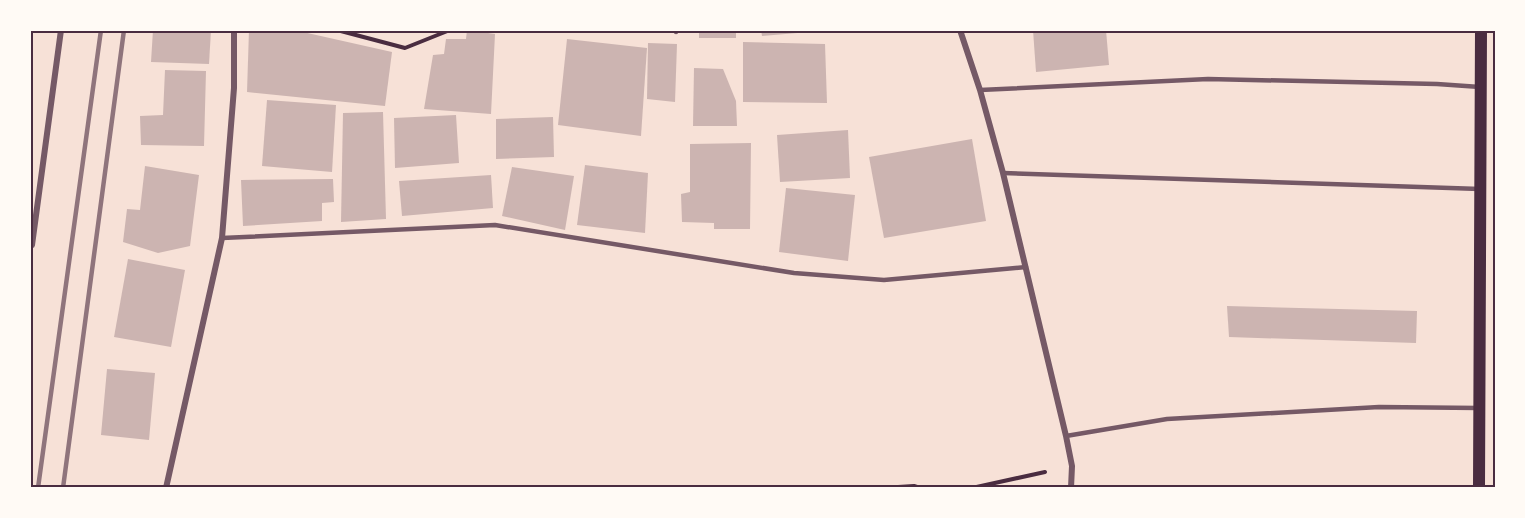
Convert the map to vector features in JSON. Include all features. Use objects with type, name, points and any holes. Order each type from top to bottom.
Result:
[{"type":"main road","points":[[1479,488],[1481,30]]},
{"type":"street","points":[[30,246],[32,245],[61,30]]},
{"type":"street","points":[[166,488],[222,238],[234,88],[234,30]]},
{"type":"street","points":[[960,30],[980,90],[1026,267],[1066,436],[1072,466],[1071,488]]},
{"type":"lane","points":[[980,90],[1208,79],[1480,87]]},
{"type":"lane","points":[[1003,173],[1480,189]]},
{"type":"lane","points":[[222,238],[495,225],[794,273],[884,280],[1026,267]]},
{"type":"lane","points":[[1066,436],[1167,419],[1379,407],[1479,408]]},
{"type":"path","points":[[337,30],[405,48],[450,30]]},
{"type":"path","points":[[972,488],[1072,466]]},
{"type":"path","points":[[882,488],[914,486],[920,488]]},
{"type":"building","points":[[153,30],[211,30],[209,64],[151,62]]},
{"type":"building","points":[[249,30],[294,30],[392,52],[385,106],[247,92]]},
{"type":"building","points":[[467,30],[495,34],[491,114],[424,109],[433,55],[444,54],[446,39],[466,39]]},
{"type":"building","points":[[699,30],[736,30],[736,38],[699,38]]},
{"type":"building","points":[[761,30],[809,30],[809,32],[762,36]]},
{"type":"building","points":[[1033,30],[1106,30],[1109,65],[1036,72]]},
{"type":"building","points":[[567,39],[647,48],[641,136],[558,125]]},
{"type":"building","points":[[743,42],[825,44],[827,103],[743,102]]},
{"type":"building","points":[[648,43],[677,44],[675,102],[647,99]]},
{"type":"building","points":[[694,68],[723,69],[736,101],[737,126],[693,126]]},
{"type":"building","points":[[165,70],[206,71],[204,146],[141,145],[140,116],[163,115]]},
{"type":"building","points":[[267,100],[336,105],[332,172],[262,166]]},
{"type":"building","points":[[383,112],[386,219],[341,222],[343,113]]},
{"type":"building","points":[[456,115],[459,163],[395,168],[394,118]]},
{"type":"building","points":[[553,117],[554,157],[496,159],[496,119]]},
{"type":"building","points":[[848,130],[850,178],[780,182],[777,135]]},
{"type":"building","points":[[972,139],[986,221],[884,238],[869,157]]},
{"type":"building","points":[[751,143],[750,229],[714,229],[714,223],[682,222],[681,194],[690,192],[690,144]]},
{"type":"building","points":[[585,165],[648,173],[645,233],[577,225]]},
{"type":"building","points":[[145,166],[199,175],[190,246],[158,253],[123,242],[127,209],[140,210]]},
{"type":"building","points":[[512,167],[574,176],[565,230],[502,216]]},
{"type":"building","points":[[491,175],[493,208],[402,216],[399,181]]},
{"type":"building","points":[[333,179],[334,202],[322,203],[322,221],[243,226],[241,180]]},
{"type":"building","points":[[786,188],[855,195],[848,261],[779,252]]},
{"type":"building","points":[[128,259],[185,270],[171,347],[114,337]]},
{"type":"building","points":[[1227,306],[1417,311],[1416,343],[1229,337]]},
{"type":"building","points":[[107,369],[155,373],[149,440],[101,435]]},
{"type":"railway","points":[[38,488],[101,30]]},
{"type":"railway","points":[[63,488],[124,30]]}]
